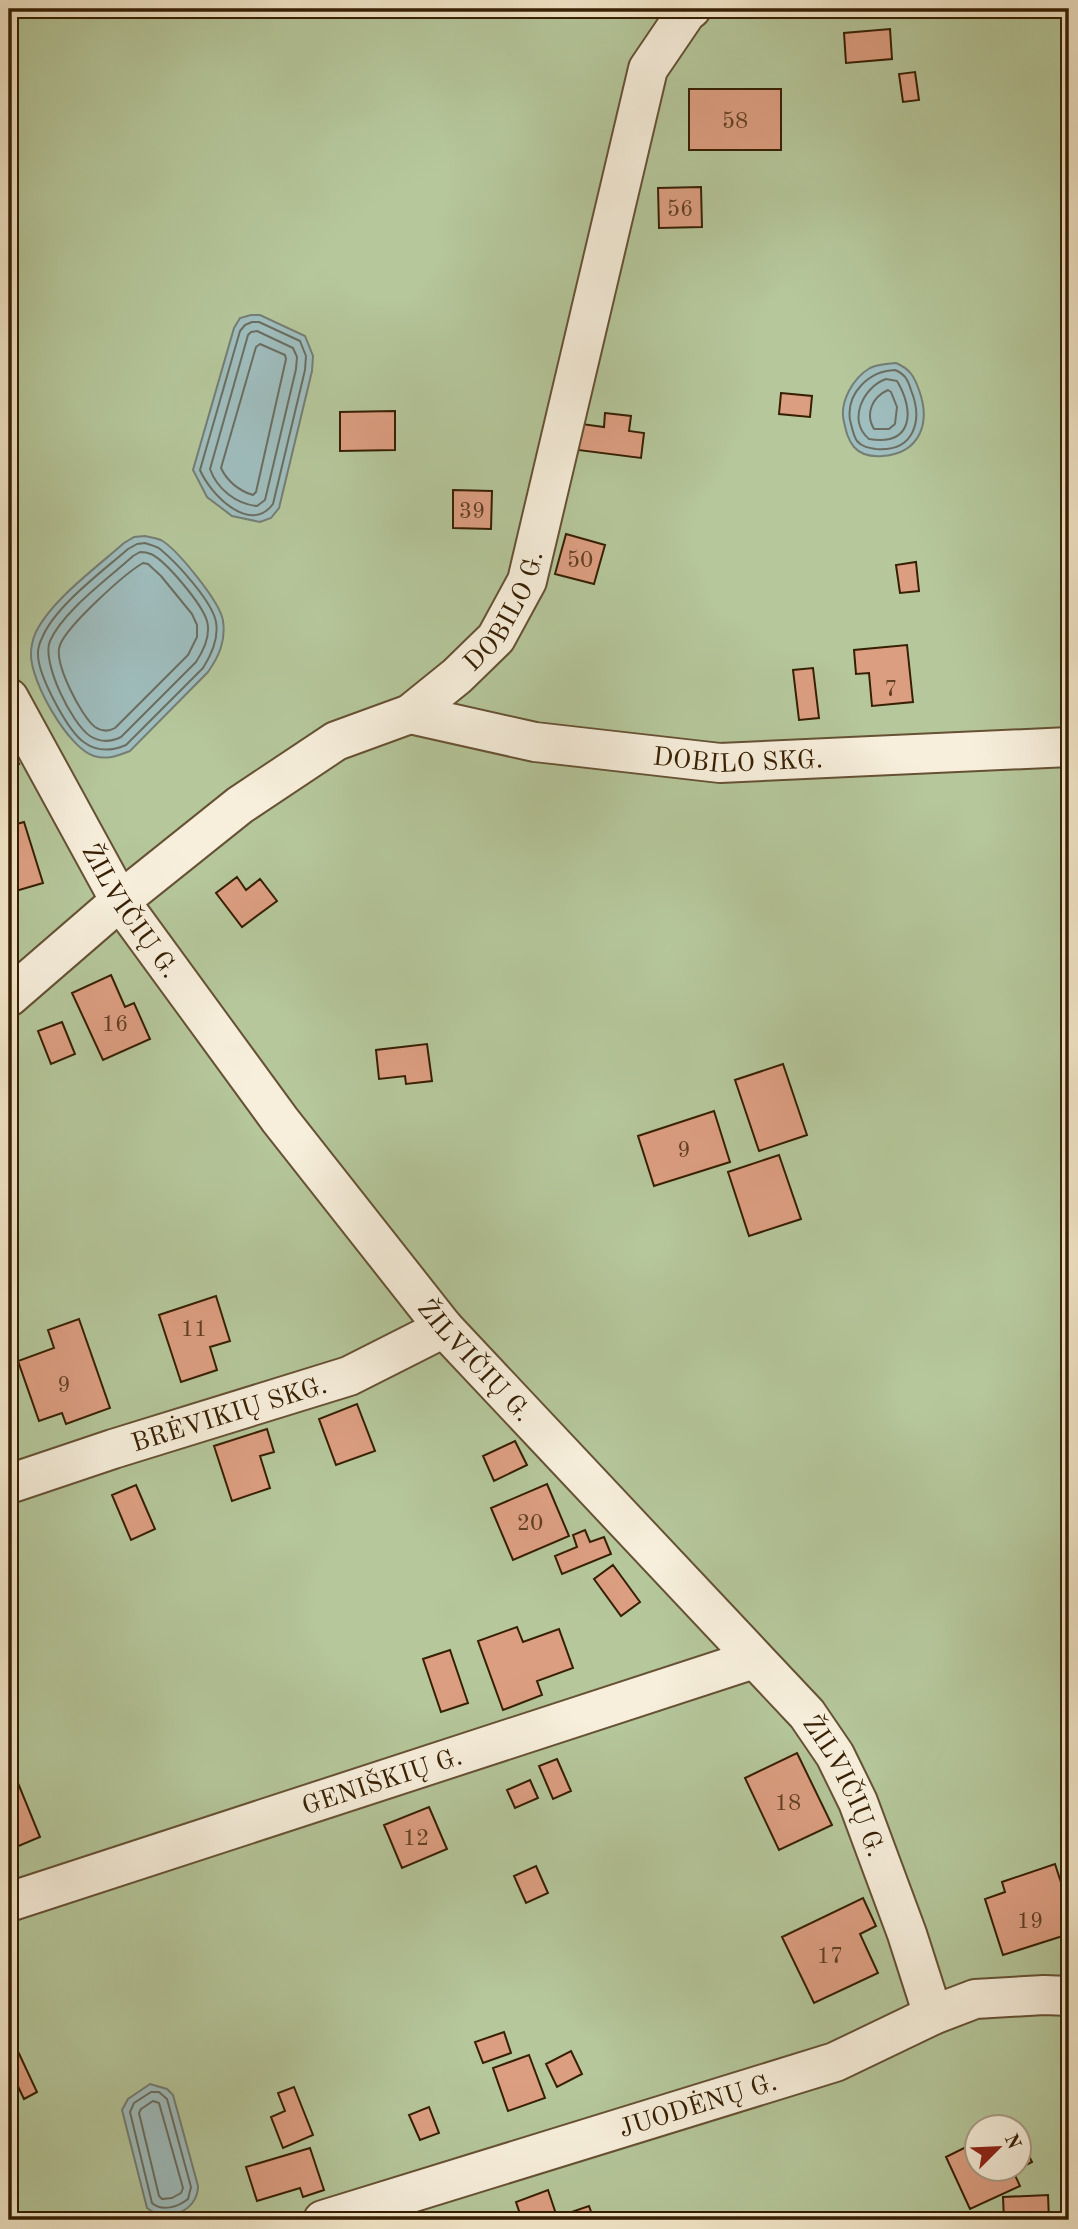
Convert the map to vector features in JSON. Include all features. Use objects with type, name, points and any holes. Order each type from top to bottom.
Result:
[{"type":"street","name":"DOBILO G.","points":[[9,996],[120,901],[240,805],[336,741],[410,715],[457,676],[496,638],[527,581],[648,69],[691,9]]},
{"type":"street","name":"ŽILVIČIŲ G.","points":[[9,698],[120,901],[280,1120],[444,1328],[807,1714],[835,1755],[858,1802],[907,1934],[933,2015]]},
{"type":"street","name":"DOBILO SKG.","points":[[410,715],[535,742],[720,763],[1069,747]]},
{"type":"street","name":"BRĖVIKIŲ SKG.","points":[[9,1484],[349,1376],[444,1328]]},
{"type":"street","name":"GENIŠKIŲ G.","points":[[9,1902],[754,1660]]},
{"type":"street","name":"JUODĖNŲ G.","points":[[323,2220],[835,2062],[933,2015],[975,1999],[1069,1996]]},
{"type":"green space","points":[[9,9],[1069,9],[1069,2220],[9,2220]]},
{"type":"water","points":[[260,315],[305,336],[313,356],[312,371],[279,508],[271,518],[260,522],[232,516],[207,497],[193,470],[234,328],[240,318]]},
{"type":"water","points":[[896,363],[908,370],[917,385],[924,414],[923,425],[914,442],[906,449],[883,456],[867,455],[860,452],[850,441],[843,414],[846,399],[853,384],[864,372],[876,366]]},
{"type":"water","points":[[145,536],[161,540],[168,545],[207,590],[223,621],[222,642],[208,672],[130,751],[103,758],[94,756],[73,741],[53,713],[37,681],[31,655],[32,644],[35,634],[51,609],[75,585],[124,543],[134,537]]},
{"type":"water","points":[[150,2084],[167,2089],[173,2095],[198,2186],[193,2203],[180,2212],[171,2214],[163,2215],[147,2208],[122,2110],[128,2099]]},
{"type":"building","points":[[890,29],[892,59],[846,63],[844,33]]},
{"type":"building","points":[[915,72],[919,100],[903,102],[899,74]]},
{"type":"building","points":[[689,89],[781,89],[781,150],[689,150]]},
{"type":"building","points":[[701,187],[702,227],[659,228],[658,188]]},
{"type":"building","points":[[781,393],[812,396],[810,417],[779,414]]},
{"type":"building","points":[[395,411],[395,450],[340,451],[340,412]]},
{"type":"building","points":[[605,413],[631,416],[629,431],[644,433],[641,458],[578,450],[582,424],[604,427]]},
{"type":"building","points":[[453,490],[492,491],[491,529],[453,528]]},
{"type":"building","points":[[566,534],[605,545],[594,584],[555,574]]},
{"type":"building","points":[[916,562],[919,591],[900,593],[896,565]]},
{"type":"building","points":[[907,645],[913,702],[872,706],[869,673],[856,674],[854,650]]},
{"type":"building","points":[[813,668],[819,718],[799,720],[793,670]]},
{"type":"building","points":[[9,743],[19,764],[9,769]]},
{"type":"building","points":[[24,822],[43,883],[9,893],[9,826]]},
{"type":"building","points":[[237,877],[246,890],[260,879],[277,901],[242,927],[216,893]]},
{"type":"building","points":[[111,975],[125,1007],[134,1003],[150,1039],[103,1060],[72,993]]},
{"type":"building","points":[[62,1022],[75,1054],[51,1064],[38,1031]]},
{"type":"building","points":[[427,1044],[432,1081],[406,1084],[405,1076],[379,1079],[376,1050]]},
{"type":"building","points":[[783,1064],[807,1135],[759,1151],[735,1080]]},
{"type":"building","points":[[714,1111],[730,1162],[654,1186],[638,1136]]},
{"type":"building","points":[[779,1155],[801,1219],[749,1236],[728,1172]]},
{"type":"building","points":[[216,1296],[230,1341],[210,1347],[217,1370],[181,1382],[159,1315]]},
{"type":"building","points":[[79,1319],[110,1408],[66,1424],[62,1413],[39,1421],[18,1361],[54,1348],[48,1330]]},
{"type":"building","points":[[357,1404],[375,1451],[336,1465],[319,1419]]},
{"type":"building","points":[[267,1429],[274,1452],[260,1456],[270,1488],[232,1501],[214,1446]]},
{"type":"building","points":[[515,1441],[527,1465],[494,1481],[483,1456]]},
{"type":"building","points":[[547,1484],[569,1536],[513,1560],[491,1508]]},
{"type":"building","points":[[136,1485],[155,1529],[131,1540],[112,1495]]},
{"type":"building","points":[[585,1530],[590,1542],[604,1537],[611,1554],[562,1574],[555,1556],[577,1547],[573,1535]]},
{"type":"building","points":[[613,1565],[640,1602],[621,1616],[594,1579]]},
{"type":"building","points":[[517,1627],[523,1642],[559,1629],[573,1668],[537,1681],[542,1695],[503,1710],[478,1641]]},
{"type":"building","points":[[450,1650],[468,1703],[441,1712],[423,1659]]},
{"type":"building","points":[[797,1753],[832,1825],[779,1850],[745,1778]]},
{"type":"building","points":[[557,1759],[571,1791],[553,1799],[539,1766]]},
{"type":"building","points":[[9,1761],[40,1837],[9,1850]]},
{"type":"building","points":[[530,1780],[538,1798],[515,1808],[507,1790]]},
{"type":"building","points":[[429,1807],[447,1849],[402,1868],[384,1825]]},
{"type":"building","points":[[1055,1864],[1069,1907],[1069,1934],[1003,1955],[985,1899],[1005,1892],[1002,1882]]},
{"type":"building","points":[[536,1866],[548,1893],[526,1903],[514,1876]]},
{"type":"building","points":[[863,1898],[876,1926],[860,1934],[878,1973],[814,2003],[782,1937]]},
{"type":"building","points":[[504,2032],[511,2053],[483,2063],[475,2042]]},
{"type":"building","points":[[15,2045],[37,2092],[24,2099],[14,2078],[9,2080],[9,2048]]},
{"type":"building","points":[[571,2051],[582,2074],[557,2087],[546,2064]]},
{"type":"building","points":[[529,2055],[545,2098],[508,2111],[493,2068]]},
{"type":"building","points":[[294,2087],[313,2135],[283,2148],[271,2117],[285,2111],[278,2093]]},
{"type":"building","points":[[429,2107],[439,2133],[420,2140],[409,2115]]},
{"type":"building","points":[[310,2148],[324,2190],[303,2197],[300,2188],[257,2201],[246,2167]]},
{"type":"building","points":[[962,2149],[962,2184],[1020,2186],[970,2209],[946,2157]]},
{"type":"building","points":[[548,2190],[557,2217],[589,2206],[594,2220],[522,2220],[516,2202]]},
{"type":"building","points":[[1048,2195],[1049,2220],[1004,2220],[1003,2197]]}]
